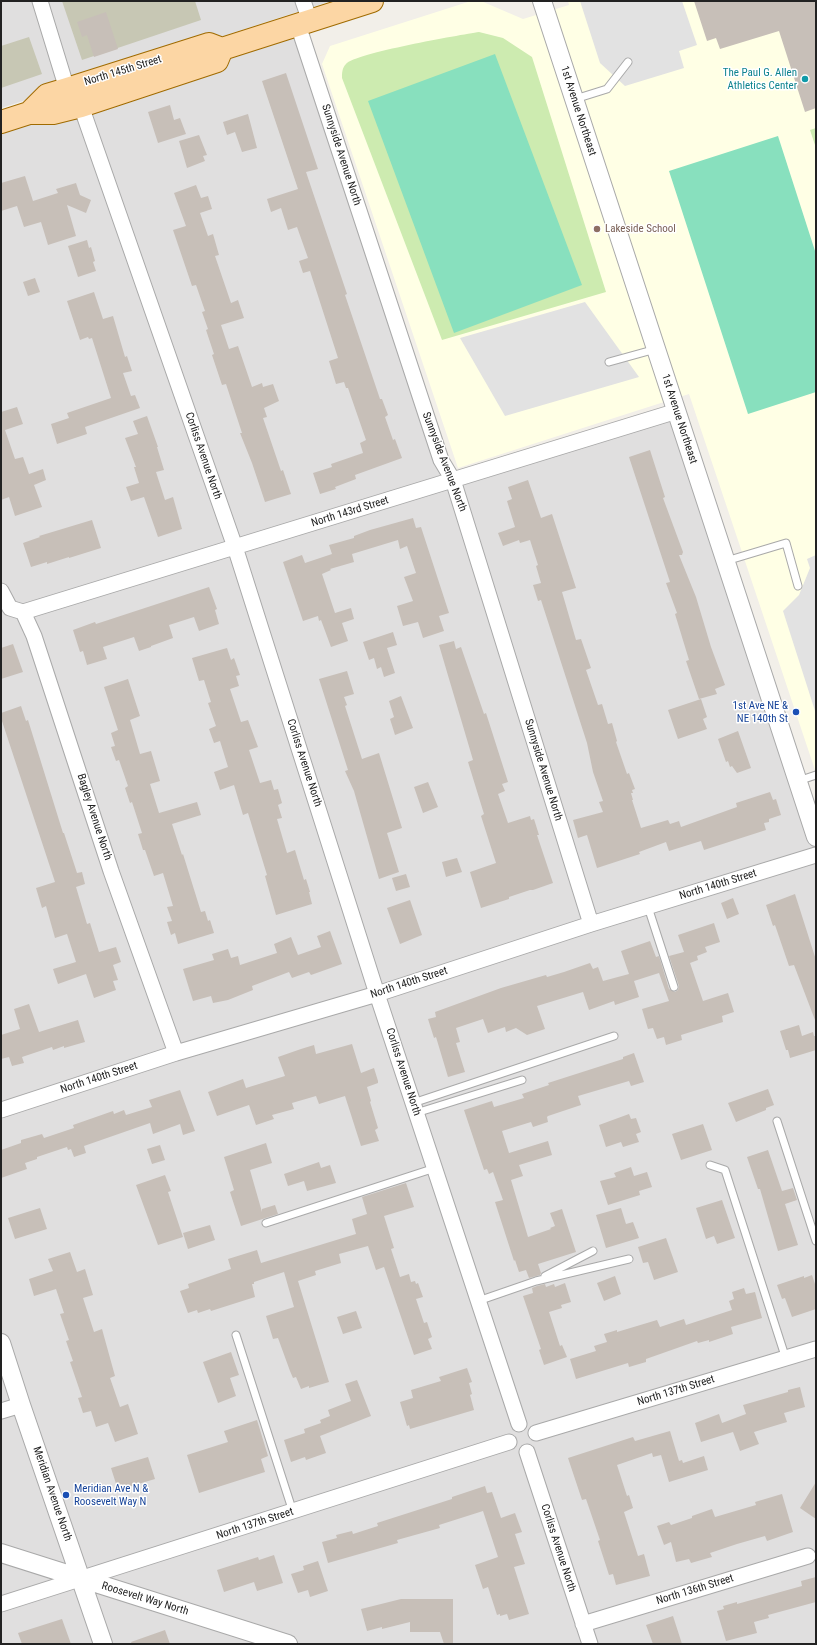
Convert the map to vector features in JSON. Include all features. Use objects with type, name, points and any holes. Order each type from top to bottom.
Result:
[{"type":"main road","name":"North 145th Street","points":[[28,113],[47,95],[67,88],[209,44],[222,49],[372,1]]},
{"type":"main road","name":"North 145th Street","points":[[1,122],[28,113],[53,114],[81,106],[217,61],[222,49]]},
{"type":"street","points":[[40,1],[67,88]]},
{"type":"street","name":"Sunnyside Avenue North","points":[[304,1],[304,23],[441,460],[453,480],[591,924]]},
{"type":"street","name":"1st Avenue Northeast","points":[[542,1],[816,837]]},
{"type":"street","name":"Corliss Avenue North","points":[[81,106],[235,547],[377,994],[519,1424]]},
{"type":"street","name":"North 143rd Street","points":[[11,610],[235,547],[677,411]]},
{"type":"street","name":"Bagley Avenue North","points":[[1,591],[11,610],[34,636],[114,878],[176,1053]]},
{"type":"street","name":"North 140th Street","points":[[1,1110],[176,1053],[377,994],[591,924],[816,855]]},
{"type":"street","name":"Meridian Avenue North","points":[[1,1343],[103,1644]]},
{"type":"street","name":"North 137th Street","points":[[536,1433],[816,1349]]},
{"type":"street","points":[[1,1411],[21,1405]]},
{"type":"street","points":[[519,1424],[529,1424],[533,1427],[536,1433],[537,1441],[535,1446],[527,1452],[518,1452],[509,1442],[509,1433],[511,1429],[519,1424]]},
{"type":"street","name":"North 137th Street","points":[[1,1604],[509,1442]]},
{"type":"street","name":"Corliss Avenue North","points":[[527,1452],[590,1644]]},
{"type":"street","name":"Roosevelt Way North","points":[[1,1553],[288,1644]]},
{"type":"street","name":"North 136th Street","points":[[583,1624],[808,1556]]},
{"type":"lane","points":[[575,100],[607,89],[628,62]]},
{"type":"lane","points":[[609,362],[656,349]]},
{"type":"lane","points":[[726,560],[786,543],[798,586]]},
{"type":"lane","points":[[798,781],[816,776]]},
{"type":"lane","points":[[648,907],[674,987]]},
{"type":"lane","points":[[415,1108],[614,1036]]},
{"type":"lane","points":[[415,1108],[522,1080]]},
{"type":"lane","points":[[777,1121],[816,1241]]},
{"type":"lane","points":[[710,1165],[725,1170],[786,1359]]},
{"type":"lane","points":[[266,1223],[435,1168]]},
{"type":"lane","points":[[536,1281],[593,1251]]},
{"type":"lane","points":[[478,1301],[536,1281],[629,1259]]},
{"type":"lane","points":[[236,1335],[293,1512]]},
{"type":"shaded area","points":[[1,1],[331,1],[1,108]]},
{"type":"shaded area","points":[[62,1],[195,1],[201,20],[82,60]]},
{"type":"shaded area","name":"Lakeside School","points":[[471,1],[481,1],[523,19],[569,5],[568,1],[816,1],[816,773],[689,394],[458,468],[322,64],[330,46]]},
{"type":"shaded area","points":[[580,1],[682,1],[697,45],[679,51],[684,68],[625,86],[600,63]]},
{"type":"shaded area","points":[[298,25],[453,480],[677,411],[816,837],[816,1644],[1,1644],[1,122]]},
{"type":"shaded area","points":[[29,37],[42,74],[1,88],[1,46]]},
{"type":"shaded area","points":[[585,302],[639,377],[505,416],[460,338]]},
{"type":"shaded area","points":[[816,555],[816,714],[783,611],[799,595],[810,568],[807,559]]},
{"type":"green space","points":[[479,32],[503,38],[532,57],[606,292],[442,340],[342,78],[342,72],[346,64],[368,55],[409,45]]},
{"type":"green space","points":[[495,54],[582,285],[454,333],[368,101]]},
{"type":"green space","points":[[816,128],[816,148],[810,130]]},
{"type":"green space","points":[[778,136],[816,254],[816,392],[748,414],[669,171]]},
{"type":"building","name":"The Paul G. Allen Athletics Center","points":[[694,1],[816,1],[816,108],[805,112],[779,31],[720,49],[716,38],[707,41]]},
{"type":"building","points":[[106,12],[118,49],[94,57],[87,35],[82,37],[77,22]]},
{"type":"building","points":[[286,73],[318,169],[306,172],[380,399],[382,399],[388,415],[385,417],[393,440],[395,439],[402,458],[355,475],[356,479],[335,487],[336,489],[320,494],[313,473],[332,467],[331,464],[363,453],[360,443],[366,440],[348,388],[346,388],[344,382],[336,384],[329,361],[338,358],[310,271],[303,273],[299,261],[308,258],[297,227],[288,230],[281,208],[271,212],[267,199],[298,189],[262,81]]},
{"type":"building","points":[[170,105],[174,120],[180,118],[186,134],[158,143],[148,112]]},
{"type":"building","points":[[248,114],[257,148],[242,152],[235,132],[227,135],[223,122]]},
{"type":"building","points":[[199,135],[207,155],[203,156],[205,161],[187,168],[179,141]]},
{"type":"building","points":[[25,176],[33,201],[58,193],[56,189],[76,183],[80,195],[91,200],[86,213],[67,205],[76,236],[48,245],[41,222],[24,227],[17,206],[1,211],[1,183]]},
{"type":"building","points":[[196,185],[201,198],[208,196],[212,209],[200,213],[208,236],[213,234],[219,255],[215,256],[231,303],[238,300],[244,318],[221,325],[229,349],[238,346],[252,387],[262,383],[263,387],[273,384],[279,401],[264,408],[267,417],[263,418],[281,471],[283,470],[291,494],[265,502],[240,433],[242,433],[226,384],[222,385],[212,355],[214,354],[202,312],[205,311],[196,285],[192,286],[173,230],[186,226],[174,193]]},
{"type":"building","points":[[87,240],[89,248],[91,247],[96,271],[78,277],[68,246]]},
{"type":"building","points":[[35,278],[40,292],[28,296],[23,282]]},
{"type":"building","points":[[94,292],[103,319],[113,316],[125,357],[127,356],[132,371],[123,373],[131,396],[135,395],[140,408],[85,427],[87,434],[57,444],[51,424],[69,418],[67,413],[111,398],[92,338],[89,339],[88,337],[80,340],[67,301]]},
{"type":"building","points":[[17,407],[23,424],[5,430],[15,459],[23,457],[29,474],[43,469],[46,480],[34,485],[42,507],[15,516],[9,497],[1,500],[1,412]]},
{"type":"building","points":[[147,416],[164,470],[156,472],[165,500],[173,497],[182,529],[158,537],[144,497],[131,501],[126,487],[139,483],[134,467],[136,467],[125,438],[138,434],[133,421]]},
{"type":"building","points":[[650,450],[665,497],[663,498],[683,552],[682,555],[679,555],[696,597],[711,647],[725,685],[715,689],[717,694],[699,699],[686,661],[689,660],[675,614],[677,613],[666,583],[670,582],[629,457]]},
{"type":"building","points":[[528,480],[541,518],[552,514],[576,588],[562,592],[576,640],[581,639],[591,668],[586,670],[598,705],[602,704],[608,724],[612,723],[616,742],[627,774],[629,773],[635,789],[632,790],[633,793],[631,793],[632,800],[641,828],[668,820],[670,824],[679,821],[681,827],[737,807],[736,803],[770,792],[773,800],[776,799],[781,815],[769,819],[769,822],[764,823],[766,830],[704,850],[701,841],[669,851],[666,842],[639,852],[640,854],[597,868],[587,835],[578,838],[573,820],[603,812],[599,802],[603,801],[593,772],[587,743],[541,600],[538,601],[533,585],[541,583],[536,566],[538,565],[530,540],[520,543],[519,540],[503,546],[498,533],[515,527],[507,501],[512,499],[508,487]]},
{"type":"building","points":[[413,518],[416,528],[421,527],[449,613],[439,616],[444,631],[423,638],[418,622],[403,626],[397,606],[413,601],[404,577],[416,573],[407,546],[400,549],[398,540],[352,554],[354,562],[330,569],[331,570],[322,574],[335,613],[351,608],[354,619],[342,623],[348,641],[331,647],[321,620],[319,621],[318,616],[303,621],[283,562],[302,555],[305,563],[332,554],[329,545],[354,538],[354,536],[370,530]]},
{"type":"building","points":[[92,520],[101,548],[47,564],[47,562],[31,567],[23,543],[40,537],[39,536]]},
{"type":"building","points":[[209,587],[217,609],[215,610],[219,624],[199,631],[194,617],[169,625],[173,638],[139,651],[134,637],[103,647],[107,659],[87,665],[83,651],[80,652],[73,630],[95,622],[96,624]]},
{"type":"building","points":[[393,632],[397,645],[387,648],[395,673],[384,677],[381,667],[377,669],[374,658],[369,660],[363,642]]},
{"type":"building","points":[[454,641],[456,649],[461,647],[484,714],[486,713],[508,782],[502,784],[505,791],[498,794],[508,823],[530,816],[531,820],[534,819],[539,835],[537,835],[553,883],[509,897],[509,899],[481,908],[470,872],[496,863],[481,816],[484,814],[468,762],[473,760],[439,645]]},
{"type":"building","points":[[13,644],[23,672],[1,679],[1,648]]},
{"type":"building","points":[[227,648],[231,660],[234,658],[240,675],[236,676],[239,686],[230,689],[241,722],[248,720],[258,747],[249,750],[260,783],[271,780],[274,790],[278,789],[282,803],[278,805],[282,818],[277,819],[287,853],[295,850],[304,880],[306,879],[310,892],[312,904],[276,915],[265,876],[267,875],[248,813],[243,815],[234,785],[220,790],[214,772],[228,767],[220,741],[214,743],[209,729],[216,726],[208,703],[211,702],[204,680],[199,681],[192,658]]},
{"type":"building","points":[[347,671],[354,694],[344,697],[347,705],[345,706],[362,759],[379,753],[402,828],[387,833],[399,872],[379,879],[354,791],[345,771],[348,770],[319,679]]},
{"type":"building","points":[[128,679],[140,716],[130,720],[140,754],[151,751],[160,781],[150,784],[159,813],[197,802],[201,815],[172,824],[201,912],[205,911],[208,921],[210,920],[214,933],[178,944],[175,933],[171,935],[167,922],[172,921],[167,907],[173,906],[163,873],[154,876],[145,850],[143,850],[138,834],[142,833],[132,802],[130,803],[125,788],[128,786],[119,760],[116,761],[111,747],[115,746],[111,733],[118,730],[104,687]]},
{"type":"building","points":[[401,696],[413,728],[395,735],[390,719],[394,717],[389,701]]},
{"type":"building","points":[[701,699],[707,717],[703,719],[707,729],[678,739],[668,710]]},
{"type":"building","points":[[21,706],[26,721],[28,720],[77,873],[82,872],[85,884],[76,887],[87,924],[90,923],[99,952],[116,947],[121,962],[113,965],[118,980],[113,981],[116,990],[94,998],[86,974],[58,984],[53,969],[76,962],[67,934],[55,938],[46,906],[42,908],[36,888],[55,882],[1,718],[1,713]]},
{"type":"building","points":[[738,731],[751,768],[737,773],[732,766],[730,767],[728,761],[726,762],[718,739]]},
{"type":"building","points":[[428,782],[438,807],[423,813],[414,787]]},
{"type":"building","points":[[457,858],[462,872],[446,877],[442,862]]},
{"type":"building","points":[[406,874],[410,887],[396,891],[392,878]]},
{"type":"building","points":[[795,894],[816,960],[815,1020],[794,965],[789,966],[775,925],[773,926],[766,905]]},
{"type":"building","points":[[733,898],[739,914],[727,919],[721,903]]},
{"type":"building","points":[[410,900],[422,935],[400,944],[387,908]]},
{"type":"building","points":[[714,923],[720,942],[705,947],[707,952],[697,956],[698,960],[690,963],[703,1001],[728,993],[734,1012],[722,1016],[723,1022],[681,1035],[682,1040],[666,1045],[664,1037],[657,1039],[653,1028],[648,1029],[642,1009],[669,1001],[659,973],[634,981],[639,997],[615,1005],[614,1001],[589,1010],[583,992],[537,1006],[545,1029],[527,1035],[516,1028],[506,1032],[505,1027],[488,1033],[483,1019],[456,1028],[460,1042],[456,1043],[465,1072],[448,1077],[436,1037],[434,1038],[428,1019],[436,1017],[435,1012],[501,988],[546,975],[547,977],[590,963],[593,969],[598,967],[603,981],[629,974],[621,951],[650,941],[656,957],[659,956],[669,989],[675,992],[678,990],[679,986],[669,956],[684,952],[678,935]]},
{"type":"building","points":[[330,931],[342,964],[311,975],[309,972],[292,978],[289,972],[252,986],[253,990],[228,1000],[213,1003],[211,996],[193,1001],[183,969],[214,960],[212,954],[228,949],[231,958],[238,956],[240,965],[277,953],[274,944],[291,937],[298,955],[321,947],[317,936]]},
{"type":"building","points":[[29,1004],[39,1032],[78,1020],[85,1042],[64,1048],[64,1046],[53,1050],[52,1047],[22,1057],[24,1063],[12,1066],[9,1057],[1,1059],[1,1035],[20,1029],[14,1009]]},
{"type":"building","points":[[799,1025],[802,1036],[813,1032],[814,1036],[816,1036],[816,1050],[790,1058],[780,1031]]},
{"type":"building","points":[[352,1044],[361,1073],[374,1068],[378,1081],[378,1083],[367,1087],[378,1128],[375,1130],[379,1141],[361,1146],[345,1096],[319,1104],[316,1096],[292,1103],[294,1109],[272,1115],[274,1119],[256,1125],[249,1105],[217,1116],[208,1092],[243,1079],[246,1088],[285,1076],[278,1057],[301,1049],[314,1045],[316,1054]]},
{"type":"building","points":[[634,1053],[644,1082],[631,1086],[629,1081],[578,1096],[581,1105],[548,1116],[548,1122],[533,1127],[531,1122],[502,1131],[509,1153],[548,1141],[552,1155],[519,1165],[523,1176],[511,1180],[528,1237],[551,1229],[550,1228],[555,1226],[550,1213],[562,1209],[576,1252],[538,1264],[541,1273],[540,1275],[529,1278],[526,1270],[519,1272],[515,1260],[514,1261],[495,1202],[503,1200],[493,1172],[489,1174],[487,1169],[484,1170],[464,1110],[492,1101],[494,1107],[524,1098],[522,1094],[549,1085],[548,1083],[623,1059],[623,1057]]},
{"type":"building","points":[[768,1089],[774,1105],[766,1108],[766,1110],[736,1122],[728,1103]]},
{"type":"building","points":[[180,1090],[195,1131],[183,1135],[180,1124],[153,1134],[150,1123],[84,1146],[86,1153],[74,1157],[71,1149],[68,1150],[67,1147],[37,1157],[37,1159],[25,1163],[27,1169],[1,1178],[1,1150],[21,1143],[21,1140],[42,1134],[44,1138],[74,1128],[73,1125],[113,1111],[114,1114],[124,1110],[126,1115],[152,1107],[149,1100]]},
{"type":"building","points":[[629,1114],[631,1119],[636,1118],[641,1132],[636,1134],[639,1142],[623,1147],[621,1142],[606,1147],[599,1125]]},
{"type":"building","points":[[703,1124],[712,1150],[681,1160],[672,1134]]},
{"type":"building","points":[[266,1143],[272,1163],[250,1170],[262,1212],[262,1209],[275,1205],[278,1214],[241,1226],[230,1192],[234,1190],[224,1157]]},
{"type":"building","points":[[160,1145],[165,1160],[152,1164],[147,1149]]},
{"type":"building","points":[[768,1150],[782,1191],[793,1188],[797,1200],[785,1204],[798,1245],[778,1251],[760,1189],[758,1189],[747,1157]]},
{"type":"building","points":[[319,1162],[321,1168],[330,1165],[336,1183],[307,1191],[304,1181],[288,1186],[284,1174]]},
{"type":"building","points":[[631,1167],[634,1176],[647,1172],[652,1187],[639,1191],[640,1195],[608,1205],[600,1181],[616,1177],[614,1173]]},
{"type":"building","points":[[165,1175],[171,1191],[168,1192],[183,1237],[158,1245],[136,1185]]},
{"type":"building","points":[[406,1183],[414,1207],[384,1216],[394,1248],[391,1249],[400,1277],[409,1274],[411,1282],[415,1281],[416,1284],[418,1283],[423,1297],[416,1299],[424,1323],[427,1322],[432,1337],[428,1339],[432,1349],[414,1355],[384,1267],[376,1270],[368,1246],[339,1254],[341,1263],[315,1271],[316,1275],[298,1281],[329,1382],[301,1389],[296,1377],[293,1378],[278,1338],[273,1339],[266,1316],[294,1307],[284,1272],[254,1282],[254,1284],[252,1284],[255,1297],[211,1311],[210,1309],[198,1313],[197,1310],[188,1313],[180,1291],[189,1288],[188,1284],[231,1269],[228,1259],[257,1250],[261,1263],[356,1234],[352,1219],[367,1214],[362,1197]]},
{"type":"building","points":[[722,1200],[735,1238],[717,1244],[714,1236],[706,1239],[696,1208]]},
{"type":"building","points":[[40,1208],[47,1229],[15,1239],[8,1218]]},
{"type":"building","points":[[621,1208],[626,1224],[633,1222],[639,1238],[606,1248],[596,1215]]},
{"type":"building","points":[[210,1225],[215,1240],[188,1249],[183,1233]]},
{"type":"building","points":[[666,1238],[678,1272],[654,1280],[648,1262],[643,1263],[638,1247]]},
{"type":"building","points":[[70,1252],[77,1272],[85,1269],[93,1295],[83,1298],[94,1332],[102,1329],[115,1376],[110,1378],[120,1407],[128,1404],[138,1434],[115,1442],[108,1423],[96,1427],[91,1411],[83,1413],[78,1398],[82,1397],[70,1362],[73,1361],[66,1341],[69,1340],[60,1314],[64,1313],[56,1289],[34,1296],[29,1279],[53,1271],[48,1259]]},
{"type":"building","points":[[812,1275],[816,1287],[816,1309],[792,1317],[785,1298],[782,1299],[777,1285],[804,1276],[804,1278]]},
{"type":"building","points":[[615,1276],[621,1294],[604,1301],[597,1283]]},
{"type":"building","points":[[565,1283],[571,1302],[561,1305],[562,1308],[549,1312],[560,1346],[562,1345],[567,1357],[544,1365],[539,1350],[541,1349],[523,1296],[533,1293],[532,1288],[537,1286],[545,1284],[546,1287],[554,1284],[555,1287]]},
{"type":"building","points":[[744,1288],[746,1294],[755,1292],[762,1318],[731,1327],[733,1334],[709,1342],[709,1340],[698,1343],[697,1341],[646,1359],[646,1362],[629,1367],[628,1363],[576,1379],[570,1359],[596,1351],[594,1346],[607,1342],[604,1334],[617,1330],[617,1332],[657,1320],[660,1327],[684,1319],[686,1325],[732,1310],[729,1301],[734,1299],[732,1292]]},
{"type":"building","points":[[356,1311],[362,1328],[343,1334],[337,1317]]},
{"type":"building","points":[[231,1352],[239,1375],[230,1378],[236,1396],[218,1403],[203,1362]]},
{"type":"building","points":[[467,1368],[472,1382],[469,1383],[472,1394],[470,1395],[474,1410],[410,1429],[409,1425],[407,1426],[400,1402],[413,1398],[411,1390],[441,1381],[439,1377]]},
{"type":"building","points":[[357,1380],[371,1416],[320,1436],[326,1453],[306,1460],[305,1457],[291,1462],[284,1440],[305,1433],[304,1429],[321,1423],[320,1420],[330,1416],[328,1410],[351,1401],[345,1384]]},
{"type":"building","points":[[800,1387],[805,1407],[784,1413],[787,1422],[754,1432],[759,1444],[740,1451],[733,1432],[701,1442],[695,1423],[719,1414],[722,1423],[746,1414],[743,1405]]},
{"type":"building","points":[[257,1420],[268,1456],[261,1459],[265,1472],[199,1493],[187,1455],[228,1442],[224,1431]]},
{"type":"building","points":[[670,1431],[679,1461],[682,1460],[683,1463],[704,1456],[708,1470],[669,1482],[661,1455],[653,1457],[652,1453],[617,1465],[627,1496],[629,1495],[633,1508],[624,1512],[638,1556],[644,1554],[650,1576],[616,1585],[613,1574],[609,1575],[598,1541],[600,1540],[586,1499],[582,1500],[568,1458],[633,1437],[635,1441]]},
{"type":"building","points":[[148,1457],[155,1479],[118,1490],[111,1468]]},
{"type":"building","points":[[816,1482],[816,1519],[800,1508]]},
{"type":"building","points":[[485,1486],[487,1493],[492,1492],[501,1518],[515,1513],[522,1532],[515,1534],[525,1564],[514,1567],[529,1614],[509,1620],[507,1614],[500,1616],[500,1614],[497,1615],[488,1587],[483,1589],[475,1565],[498,1557],[483,1511],[439,1525],[440,1528],[397,1540],[398,1543],[328,1563],[322,1542],[337,1538],[336,1535],[352,1531],[353,1534],[378,1526],[377,1523],[452,1499],[452,1497]]},
{"type":"building","points":[[782,1494],[793,1532],[767,1541],[765,1536],[737,1544],[710,1553],[712,1557],[691,1563],[689,1559],[676,1562],[671,1542],[664,1545],[657,1526],[669,1522],[671,1525],[712,1509],[715,1517],[756,1505],[755,1502]]},
{"type":"building","points":[[274,1555],[283,1583],[257,1591],[254,1582],[224,1592],[217,1570],[258,1557],[259,1560]]},
{"type":"building","points":[[318,1561],[328,1591],[310,1597],[308,1590],[298,1593],[291,1574],[304,1570],[303,1566]]},
{"type":"building","points":[[816,1577],[816,1602],[768,1615],[769,1618],[754,1622],[757,1633],[726,1641],[717,1611],[724,1609],[723,1606],[737,1602],[737,1604],[802,1586],[801,1581]]},
{"type":"building","points":[[401,1599],[453,1599],[453,1644],[444,1644],[440,1632],[410,1632],[410,1622],[367,1631],[361,1609]]},
{"type":"building","points":[[673,1616],[682,1644],[653,1644],[646,1625]]},
{"type":"building","points":[[62,1619],[71,1644],[22,1644],[18,1633]]},
{"type":"building","points":[[165,1630],[170,1644],[132,1644],[131,1642]]},
{"type":"place","name":"The Paul G. Allen Athletics Center","points":[[805,79]]},
{"type":"place","name":"Lakeside School","points":[[597,229]]},
{"type":"place","name":"1st Ave NE & NE 140th St","points":[[796,712]]},
{"type":"place","name":"Meridian Ave N & Roosevelt Way N","points":[[66,1495]]}]
